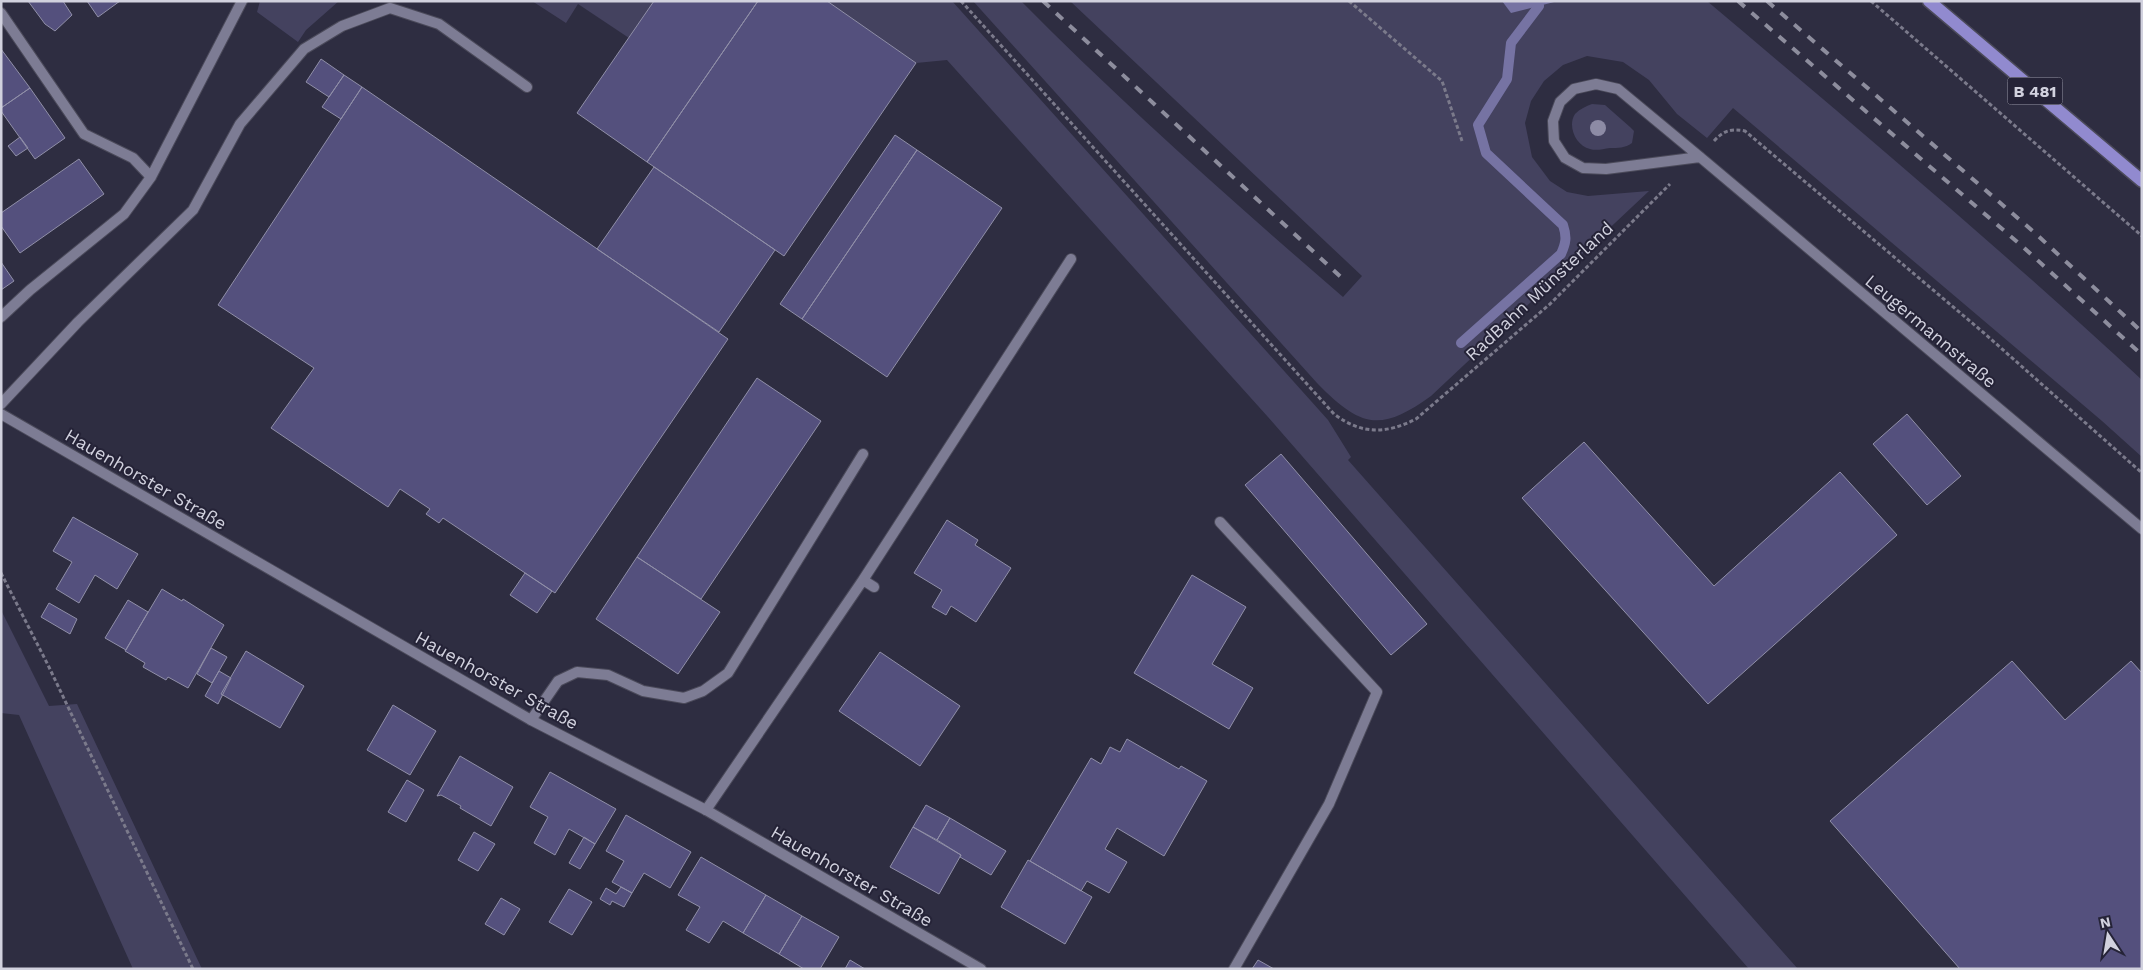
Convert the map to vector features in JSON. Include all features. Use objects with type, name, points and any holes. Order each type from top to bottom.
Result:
[{"type":"main road","name":"B 481","points":[[1929,1],[2142,182]]},
{"type":"street","points":[[1,318],[30,290],[124,214],[151,177],[242,1]]},
{"type":"street","points":[[1,404],[78,322],[194,210],[240,124],[304,49],[342,26],[390,8],[431,21],[439,24],[527,87]]},
{"type":"street","points":[[1,13],[84,134],[133,158],[151,177]]},
{"type":"street","name":"Leugermannstraße","points":[[1700,157],[1606,169],[1583,168],[1565,158],[1554,141],[1553,121],[1560,102],[1574,89],[1596,84],[1618,89],[1700,157],[2142,529]]},
{"type":"street","points":[[706,810],[863,580],[1071,259]]},
{"type":"street","name":"Hauenhorster Straße","points":[[1,414],[531,720],[706,810],[981,969]]},
{"type":"street","points":[[531,720],[558,681],[577,672],[608,675],[643,691],[684,698],[702,691],[728,673],[862,454]]},
{"type":"street","points":[[1220,522],[1377,692],[1329,804],[1234,969]]},
{"type":"street","points":[[863,580],[874,587]]},
{"type":"path","name":"RadBahn Münsterland","points":[[961,1],[1334,414],[1347,424],[1381,430],[1397,428],[1416,419],[1550,304],[1672,182]]},
{"type":"path","points":[[1349,1],[1442,81],[1462,141]]},
{"type":"path","points":[[1871,1],[2142,236]]},
{"type":"path","points":[[1700,157],[1722,132],[1734,129],[1745,131],[1984,333],[2142,473]]},
{"type":"path","points":[[1,572],[48,665],[193,969]]},
{"type":"shaded area","points":[[260,1],[339,1],[306,30],[298,42],[257,12]]},
{"type":"shaded area","points":[[532,1],[654,1],[629,38],[578,4],[566,23]]},
{"type":"shaded area","points":[[827,1],[952,1],[1328,420],[1351,457],[1348,460],[1798,969],[1749,969],[1268,417],[947,60],[916,63]]},
{"type":"shaded area","points":[[973,1],[1021,1],[1099,78],[1179,152],[1343,297],[1362,276],[1070,1],[1707,1],[1981,235],[2142,380],[2142,457],[1733,108],[1707,138],[1677,114],[1649,80],[1623,62],[1587,56],[1563,65],[1544,81],[1531,101],[1525,123],[1532,157],[1550,181],[1567,192],[1588,196],[1649,191],[1431,396],[1398,416],[1384,420],[1371,420],[1359,416],[1332,398],[1317,383]]},
{"type":"shaded area","points":[[1502,1],[1558,1],[1511,13]]},
{"type":"shaded area","points":[[1592,104],[1605,105],[1630,127],[1634,131],[1632,143],[1627,146],[1597,150],[1590,149],[1581,144],[1574,135],[1573,119],[1575,114]]},
{"type":"shaded area","points":[[1,610],[49,706],[77,704],[202,969],[133,969],[19,715],[1,713]]},
{"type":"building","points":[[28,1],[63,1],[72,15],[55,31],[45,24]]},
{"type":"building","points":[[87,1],[120,1],[98,17]]},
{"type":"building","points":[[654,1],[758,1],[647,162],[577,113]]},
{"type":"building","points":[[758,1],[827,1],[916,63],[784,256],[647,162]]},
{"type":"building","points":[[1,49],[30,88],[1,108]]},
{"type":"building","points":[[321,59],[344,75],[329,97],[306,82]]},
{"type":"building","points":[[344,75],[362,87],[341,119],[322,107]]},
{"type":"building","points":[[362,87],[728,339],[555,593],[443,518],[439,523],[426,514],[430,509],[400,489],[388,507],[271,428],[314,368],[218,305]]},
{"type":"building","points":[[30,88],[65,138],[35,159],[1,111],[1,108]]},
{"type":"building","points":[[895,135],[917,150],[802,319],[780,304]]},
{"type":"building","points":[[20,137],[28,148],[16,156],[8,146]]},
{"type":"building","points":[[917,150],[1002,208],[887,377],[802,319]]},
{"type":"building","points":[[79,159],[104,194],[20,253],[1,226],[1,213]]},
{"type":"building","points":[[654,167],[775,250],[719,332],[597,249]]},
{"type":"building","points":[[1,262],[14,281],[1,290]]},
{"type":"building","points":[[757,378],[821,421],[701,599],[637,557]]},
{"type":"building","points":[[1907,414],[1961,476],[1927,505],[1873,444]]},
{"type":"building","points":[[1584,442],[1714,586],[1840,472],[1897,535],[1708,704],[1522,498]]},
{"type":"building","points":[[1281,454],[1427,624],[1391,655],[1245,485]]},
{"type":"building","points":[[73,517],[138,554],[117,589],[95,575],[79,603],[56,589],[72,562],[53,551]]},
{"type":"building","points":[[947,520],[978,540],[975,545],[1011,568],[976,622],[951,606],[946,615],[932,607],[942,590],[914,573]]},
{"type":"building","points":[[637,557],[720,612],[678,674],[596,619]]},
{"type":"building","points":[[525,573],[552,591],[537,613],[510,595]]},
{"type":"building","points":[[1192,575],[1246,607],[1212,664],[1253,688],[1229,729],[1134,673]]},
{"type":"building","points":[[162,589],[182,601],[183,599],[224,625],[188,688],[168,677],[166,680],[143,667],[145,663],[125,651]]},
{"type":"building","points":[[128,600],[148,612],[126,650],[105,638]]},
{"type":"building","points":[[49,603],[77,619],[70,634],[41,617]]},
{"type":"building","points":[[211,648],[227,657],[212,683],[197,674]]},
{"type":"building","points":[[246,651],[304,686],[280,728],[221,694]]},
{"type":"building","points":[[880,652],[960,706],[920,766],[839,711]]},
{"type":"building","points":[[2012,661],[2065,720],[2131,661],[2142,673],[2142,969],[1960,969],[1830,821]]},
{"type":"building","points":[[219,671],[231,678],[218,704],[205,696]]},
{"type":"building","points":[[393,705],[436,731],[410,775],[367,750]]},
{"type":"building","points":[[1127,739],[1179,769],[1181,766],[1207,781],[1164,856],[1117,828],[1105,849],[1127,862],[1109,893],[1087,881],[1081,891],[1030,861],[1091,758],[1101,764],[1110,747],[1120,752]]},
{"type":"building","points":[[460,756],[513,787],[491,826],[460,808],[461,806],[441,795],[437,796]]},
{"type":"building","points":[[550,772],[616,809],[595,844],[569,829],[555,855],[534,843],[548,817],[530,807]]},
{"type":"building","points":[[407,780],[424,790],[406,822],[388,812]]},
{"type":"building","points":[[926,805],[950,818],[937,840],[913,827]]},
{"type":"building","points":[[626,815],[691,852],[670,888],[644,873],[632,893],[612,882],[624,861],[606,851]]},
{"type":"building","points":[[950,818],[1006,851],[991,875],[960,857],[961,855],[937,840]]},
{"type":"building","points":[[913,827],[961,855],[939,894],[890,867]]},
{"type":"building","points":[[474,832],[495,844],[478,871],[458,860]]},
{"type":"building","points":[[584,837],[595,844],[580,869],[569,863]]},
{"type":"building","points":[[701,857],[766,895],[743,933],[723,921],[709,943],[686,930],[700,907],[678,895]]},
{"type":"building","points":[[1028,860],[1092,897],[1065,944],[1001,907]]},
{"type":"building","points":[[621,887],[632,893],[624,907],[612,901],[610,905],[600,899],[606,888],[616,894]]},
{"type":"building","points":[[569,889],[592,902],[572,935],[549,922]]},
{"type":"building","points":[[766,895],[802,916],[779,954],[743,933]]},
{"type":"building","points":[[501,898],[520,909],[504,935],[485,924]]},
{"type":"building","points":[[802,916],[839,937],[820,969],[804,969],[779,954]]},
{"type":"building","points":[[850,960],[865,969],[845,969]]},
{"type":"building","points":[[1258,960],[1274,969],[1252,969]]},
{"type":"waterway","points":[[1461,343],[1561,254],[1565,243],[1563,225],[1486,153],[1478,125],[1507,79],[1511,43],[1539,6],[1536,1]]},
{"type":"railway","points":[[1043,1],[1343,279]]},
{"type":"railway","points":[[1738,1],[2023,247],[2142,355]]},
{"type":"railway","points":[[1767,1],[2035,233],[2142,332]]}]
